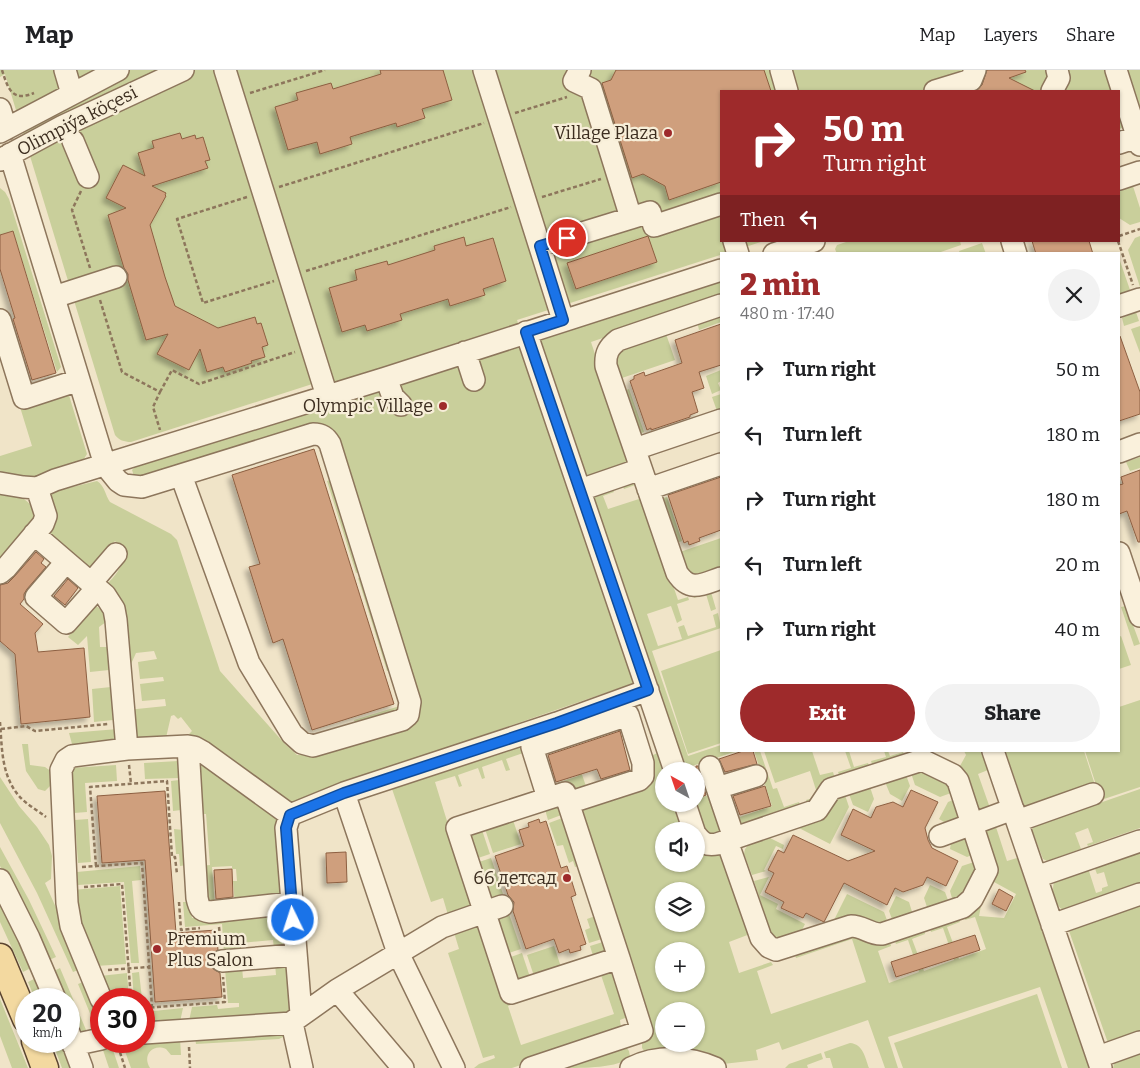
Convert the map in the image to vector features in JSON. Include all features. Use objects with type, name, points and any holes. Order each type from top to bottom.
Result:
[{"type":"main road","points":[[0,957],[15,993]]},
{"type":"main road","points":[[39,1053],[45,1068]]},
{"type":"street","points":[[64,70],[72,94]]},
{"type":"street","name":"Olimpiýa köçesi","points":[[2,123],[72,94],[118,70]]},
{"type":"street","name":"Olimpiýa köçesi","points":[[5,157],[63,126],[183,70]]},
{"type":"street","points":[[225,70],[327,396]]},
{"type":"street","points":[[484,70],[563,320]]},
{"type":"street","points":[[580,70],[574,81],[591,89],[630,218]]},
{"type":"street","points":[[781,70],[787,90]]},
{"type":"street","points":[[938,90],[970,80],[976,70]]},
{"type":"street","points":[[1053,90],[1059,78],[1056,70]]},
{"type":"street","points":[[1116,70],[1127,96],[1132,137]]},
{"type":"street","points":[[73,141],[88,177]]},
{"type":"street","points":[[5,157],[54,297],[105,465],[118,481],[124,485],[142,487],[313,434],[321,434],[326,438],[330,444],[410,702],[408,715],[402,720],[313,746],[302,743],[292,734],[249,663],[181,475]]},
{"type":"street","points":[[1120,179],[1140,172]]},
{"type":"street","points":[[540,246],[650,212],[654,226],[720,204]]},
{"type":"street","points":[[780,252],[811,242]]},
{"type":"street","points":[[0,484],[37,488],[55,480],[386,378],[720,270]]},
{"type":"street","points":[[54,297],[116,277]]},
{"type":"street","points":[[720,305],[618,340],[608,349],[606,355],[606,366],[680,577],[687,584],[696,586],[720,578]]},
{"type":"street","points":[[0,322],[24,398],[79,380]]},
{"type":"street","points":[[526,332],[672,762]]},
{"type":"street","points":[[465,352],[474,380]]},
{"type":"street","points":[[386,378],[392,397],[401,405]]},
{"type":"street","points":[[634,449],[720,420]]},
{"type":"street","points":[[1120,452],[1140,444]]},
{"type":"street","points":[[580,490],[720,464]]},
{"type":"street","points":[[0,573],[43,524],[46,516],[37,488]]},
{"type":"street","points":[[34,534],[105,595],[114,609],[127,750]]},
{"type":"street","points":[[66,562],[36,597],[66,623],[116,554]]},
{"type":"street","points":[[1120,556],[1140,616]]},
{"type":"street","points":[[290,815],[344,793],[557,723],[648,690]]},
{"type":"street","points":[[531,1068],[642,1031],[619,958],[558,801],[532,747],[628,716],[643,763],[643,776],[639,780],[558,801],[457,828],[493,909],[511,993],[619,958]]},
{"type":"street","points":[[188,746],[197,898],[200,909],[204,912],[210,912],[291,903]]},
{"type":"street","points":[[96,988],[71,926],[67,903],[61,770],[66,760],[72,756],[127,750],[194,747],[290,815]]},
{"type":"street","points":[[993,752],[1100,1062],[1140,1042]]},
{"type":"street","points":[[705,844],[711,845],[730,840],[817,810],[831,789],[922,760],[956,778],[987,870],[972,899],[964,907],[882,934],[875,934],[860,927],[851,926],[776,950],[769,947],[762,938],[730,840],[710,767]]},
{"type":"street","points":[[717,788],[756,776]]},
{"type":"street","points":[[344,793],[398,953],[454,1068]]},
{"type":"street","points":[[940,836],[973,824],[1093,794]]},
{"type":"street","points":[[290,815],[286,828],[296,955],[296,1018],[302,1068]]},
{"type":"street","points":[[1036,877],[1140,841]]},
{"type":"street","points":[[0,880],[51,988]]},
{"type":"street","points":[[1052,925],[1140,894]]},
{"type":"street","points":[[155,1032],[296,1018],[337,990],[451,922],[493,909]]},
{"type":"street","points":[[222,961],[296,955]]},
{"type":"street","points":[[337,990],[403,1068]]},
{"type":"street","points":[[631,1035],[636,1066],[664,1059],[679,1059],[694,1061],[715,1068]]},
{"type":"street","points":[[76,1053],[82,1068]]},
{"type":"path","points":[[2,70],[9,89],[17,96],[26,96],[39,90]]},
{"type":"path","points":[[246,94],[325,70]]},
{"type":"path","points":[[570,96],[177,219],[203,303],[604,178]]},
{"type":"path","points":[[88,177],[72,210],[122,372],[160,392]]},
{"type":"path","points":[[1120,236],[1140,229]]},
{"type":"path","points":[[1118,242],[1132,301]]},
{"type":"path","points":[[161,434],[153,407],[172,370],[199,384],[299,351]]},
{"type":"path","points":[[0,722],[4,765],[9,781],[19,796],[63,830]]},
{"type":"path","points":[[1,729],[26,726],[35,731],[125,723]]},
{"type":"path","points":[[96,866],[90,787],[167,781],[172,857],[175,857],[177,875]]},
{"type":"path","points":[[66,878],[96,866],[142,863],[151,988]]},
{"type":"path","points":[[66,878],[122,884],[131,988]]},
{"type":"path","points":[[178,893],[181,930],[200,928]]},
{"type":"path","points":[[155,1007],[225,1002],[219,926]]},
{"type":"path","points":[[121,1053],[125,1068]]},
{"type":"green space","name":"Olympic Village","points":[[0,70],[1140,70],[1140,122],[1120,129],[1120,90],[720,90],[720,242],[761,242],[730,252],[720,252],[720,255],[517,320],[637,682],[454,745],[293,806],[191,737],[189,734],[192,731],[181,717],[178,719],[174,715],[171,716],[165,742],[134,739],[127,710],[166,706],[165,699],[142,701],[140,684],[164,681],[163,677],[140,679],[138,662],[157,659],[154,651],[136,653],[131,664],[133,692],[126,693],[106,585],[114,577],[121,565],[122,549],[115,541],[91,569],[50,532],[50,495],[56,491],[97,481],[110,502],[171,534],[177,540],[220,671],[297,755],[307,755],[409,724],[336,436],[140,477],[134,476],[132,470],[137,465],[338,401],[331,378],[131,442],[126,442],[117,437],[5,74],[0,77]]},
{"type":"green space","points":[[1131,180],[1140,208],[1140,222],[1130,225],[1120,219],[1120,184]]},
{"type":"green space","points":[[0,188],[9,199],[61,367],[57,372],[13,231],[0,235]]},
{"type":"green space","points":[[1140,236],[1140,287],[1128,250],[1135,238]]},
{"type":"green space","points":[[846,242],[960,242],[961,245],[941,252],[836,252],[835,249],[837,245]]},
{"type":"green space","points":[[982,243],[985,252],[959,252]]},
{"type":"green space","points":[[1120,261],[1130,290],[1120,294]]},
{"type":"green space","points":[[720,280],[720,298],[591,342],[629,457],[628,464],[587,477],[540,338]]},
{"type":"green space","points":[[1136,312],[1139,321],[1124,326],[1122,318]]},
{"type":"green space","points":[[720,313],[720,322],[699,330],[697,321]]},
{"type":"green space","points":[[1140,326],[1140,353],[1131,329]]},
{"type":"green space","points":[[665,331],[675,360],[619,379],[614,356],[616,352]]},
{"type":"green space","points":[[720,370],[720,382],[718,383],[720,390],[712,394],[706,376]]},
{"type":"green space","points":[[629,389],[644,432],[637,435],[623,391]]},
{"type":"green space","points":[[68,392],[87,454],[82,462],[34,478],[0,476],[0,456],[32,446],[20,407]]},
{"type":"green space","points":[[720,394],[720,413],[718,414],[712,397]]},
{"type":"green space","points":[[1140,457],[1140,468],[1130,471],[1126,462]]},
{"type":"green space","points":[[333,479],[362,571],[356,573],[327,481]]},
{"type":"green space","points":[[631,481],[635,482],[641,490],[678,600],[688,597],[689,600],[677,604],[682,620],[677,623],[671,606],[647,614],[658,646],[682,639],[678,627],[684,625],[688,636],[716,627],[713,615],[718,613],[720,628],[652,651],[688,756],[720,745],[720,752],[734,752],[704,762],[682,762],[593,494],[613,489],[614,492],[603,496],[608,509],[639,499],[635,485],[624,489],[622,484]]},
{"type":"green space","points":[[0,491],[12,493],[22,498],[31,505],[37,515],[0,562]]},
{"type":"green space","points":[[667,497],[682,541],[674,544],[659,499]]},
{"type":"green space","points":[[720,538],[720,571],[704,577],[688,573],[677,553]]},
{"type":"green space","points":[[363,576],[392,670],[387,671],[358,578]]},
{"type":"green space","points":[[711,592],[716,609],[711,611],[706,594],[694,598],[693,595]]},
{"type":"green space","points":[[95,605],[105,613],[106,622],[99,627],[100,647],[107,647],[109,670],[90,672],[87,636],[78,645],[68,637]]},
{"type":"green space","points":[[1126,606],[1140,644],[1134,646],[1121,607]]},
{"type":"green space","points":[[1120,636],[1131,665],[1120,669]]},
{"type":"green space","points":[[720,650],[720,743],[688,754],[661,671]]},
{"type":"green space","points":[[111,687],[113,720],[94,722],[92,689]]},
{"type":"green space","points":[[1140,700],[1140,787],[1101,800],[1085,752],[1120,752],[1120,707]]},
{"type":"green space","points":[[403,705],[402,709],[356,725],[354,720]]},
{"type":"green space","points":[[118,729],[117,740],[78,749],[72,744],[69,733]]},
{"type":"green space","points":[[22,744],[28,744],[30,765],[45,767],[52,772],[52,784],[45,791],[38,789],[26,771]]},
{"type":"green space","points":[[523,745],[526,752],[506,759],[510,770],[506,771],[502,760],[482,767],[485,778],[482,779],[478,768],[458,775],[462,786],[459,787],[455,776],[435,782],[447,821],[455,819],[475,906],[448,915],[443,898],[431,902],[392,789]]},
{"type":"green space","points":[[754,752],[760,752],[773,789],[777,788],[784,807],[799,802],[801,808],[742,828],[734,819],[772,806]]},
{"type":"green space","points":[[764,752],[812,752],[820,775],[833,772],[835,779],[807,806],[806,800],[813,798],[816,790],[810,771],[775,783]]},
{"type":"green space","points":[[845,752],[849,752],[854,767],[868,763],[870,768],[840,778],[838,772],[851,768]]},
{"type":"green space","points":[[884,752],[888,752],[890,756],[903,752],[905,757],[873,767],[871,761],[886,757]]},
{"type":"green space","points":[[964,752],[981,752],[988,770],[978,774],[990,808],[976,812],[941,761],[942,758],[960,766],[966,755]]},
{"type":"green space","points":[[1005,752],[1084,752],[1095,785],[1026,808]]},
{"type":"green space","points":[[658,753],[660,762],[655,762],[655,812],[682,812],[685,822],[655,822],[655,872],[705,872],[705,853],[715,850],[722,852],[750,934],[729,942],[739,973],[771,962],[773,965],[757,971],[771,1014],[866,982],[852,939],[796,958],[795,954],[857,935],[876,944],[890,940],[891,946],[878,951],[889,983],[919,972],[908,940],[896,944],[894,939],[924,928],[925,934],[912,939],[924,971],[954,960],[943,928],[931,932],[930,927],[958,917],[960,922],[947,927],[959,959],[986,949],[975,917],[965,920],[964,915],[985,893],[987,894],[981,906],[979,916],[1004,918],[1016,894],[994,882],[989,891],[987,889],[981,828],[995,824],[1007,861],[1017,858],[1089,1068],[1068,1068],[1040,987],[888,1037],[898,1068],[885,1068],[868,1020],[782,1050],[779,1042],[756,1050],[758,1060],[723,1064],[645,1052],[642,1048],[642,1041],[651,1036],[576,806],[644,784],[650,756]]},
{"type":"green space","points":[[197,759],[277,814],[285,895],[235,905],[233,881],[237,881],[236,869],[232,869],[232,866],[212,867],[215,908],[210,908],[200,866],[210,865],[206,814],[198,814],[197,791],[202,791],[202,785],[196,785]]},
{"type":"green space","points":[[178,761],[179,778],[145,779],[144,763]]},
{"type":"green space","points":[[116,765],[117,781],[85,783],[87,812],[74,813],[71,768]]},
{"type":"green space","points":[[580,769],[587,789],[574,793],[571,784],[554,790],[549,786],[578,776],[577,770]]},
{"type":"green space","points":[[917,771],[943,782],[951,793],[940,797],[915,785],[911,773]]},
{"type":"green space","points":[[906,775],[910,786],[902,801],[890,794],[885,782]]},
{"type":"green space","points":[[0,777],[19,806],[49,845],[52,856],[51,879],[45,883],[83,968],[73,972],[37,893],[0,823]]},
{"type":"green space","points":[[179,780],[181,810],[173,811],[171,781]]},
{"type":"green space","points":[[870,787],[874,799],[868,812],[853,805],[849,794]]},
{"type":"green space","points":[[1140,789],[1140,828],[1088,846],[1087,844],[1093,842],[1088,828],[1075,833],[1081,849],[1047,861],[1043,859],[1032,830],[1033,826]]},
{"type":"green space","points":[[712,794],[725,832],[716,836],[705,832],[705,822],[700,822],[696,812],[705,812],[705,796]]},
{"type":"green space","points":[[845,795],[849,807],[830,844],[799,828],[821,818],[836,798]]},
{"type":"green space","points":[[953,800],[959,818],[944,822],[939,819],[948,802]]},
{"type":"green space","points":[[556,803],[564,814],[548,820],[544,806]]},
{"type":"green space","points":[[512,817],[521,844],[493,853],[484,826]]},
{"type":"green space","points":[[565,817],[581,865],[575,867],[573,861],[569,863],[563,845],[557,846],[549,823]]},
{"type":"green space","points":[[88,819],[91,862],[78,863],[75,820]]},
{"type":"green space","points":[[481,827],[490,854],[475,859],[466,832]]},
{"type":"green space","points":[[174,829],[183,830],[187,865],[180,866],[179,854],[176,854]]},
{"type":"green space","points":[[770,838],[784,845],[783,849],[776,846],[764,870],[766,871],[752,875],[744,854],[745,849],[749,844]]},
{"type":"green space","points":[[966,838],[972,855],[967,857],[950,849],[951,843]]},
{"type":"green space","points":[[0,847],[29,900],[56,957],[47,961],[0,866]]},
{"type":"green space","points":[[1140,850],[1140,884],[1065,911],[1056,902],[1053,893],[1055,880],[1088,868],[1096,893],[1102,891],[1102,888],[1108,886],[1104,872],[1097,874],[1094,866]]},
{"type":"green space","points":[[491,858],[503,894],[488,899],[476,863]]},
{"type":"green space","points":[[974,862],[976,868],[964,897],[953,902],[950,891],[962,866]]},
{"type":"green space","points":[[140,866],[141,880],[132,881],[139,963],[131,963],[124,882],[78,885],[77,872]]},
{"type":"green space","points":[[769,877],[760,895],[778,904],[776,909],[805,924],[800,934],[779,941],[773,939],[754,881]]},
{"type":"green space","points":[[930,885],[945,892],[949,903],[928,910],[924,898]]},
{"type":"green space","points":[[120,886],[126,964],[96,966],[80,932],[72,890]]},
{"type":"green space","points":[[847,894],[884,912],[888,923],[832,924]]},
{"type":"green space","points":[[896,896],[909,902],[913,915],[893,922],[889,911]]},
{"type":"green space","points":[[0,898],[33,967],[23,972],[0,922]]},
{"type":"green space","points":[[183,902],[190,902],[192,918],[282,909],[289,948],[274,949],[273,940],[241,943],[241,952],[224,953],[222,924],[185,927]]},
{"type":"green space","points":[[1140,904],[1140,1035],[1108,1043],[1068,928]]},
{"type":"green space","points":[[509,914],[521,949],[506,954],[495,919]]},
{"type":"green space","points":[[598,915],[605,938],[589,943],[585,930],[590,928],[587,919]]},
{"type":"green space","points":[[480,920],[518,1002],[508,1006],[521,1045],[614,1014],[601,975],[613,966],[630,1016],[620,1020],[621,1028],[619,1032],[512,1068],[474,1068],[495,1058],[494,1055],[483,1058],[448,953],[459,949],[453,929]]},
{"type":"green space","points":[[606,941],[608,950],[594,959],[590,946]]},
{"type":"green space","points":[[554,946],[562,970],[535,979],[527,955]]},
{"type":"green space","points":[[522,953],[531,980],[516,985],[508,958]]},
{"type":"green space","points":[[289,963],[293,1013],[189,1021],[192,1007],[217,1005],[218,1009],[239,1007],[239,1003],[228,1003],[225,969],[242,967],[243,978],[276,975],[275,964]]},
{"type":"green space","points":[[60,968],[68,988],[59,988],[52,972]]},
{"type":"green space","points":[[139,972],[141,988],[133,988],[132,973]]},
{"type":"green space","points":[[127,973],[128,988],[105,988],[100,976]]},
{"type":"green space","points":[[38,977],[42,988],[30,988],[28,982]]},
{"type":"green space","points":[[88,980],[91,988],[90,1013],[80,988],[78,984]]},
{"type":"green space","points":[[1037,994],[1062,1068],[903,1068],[894,1043]]},
{"type":"green space","points":[[0,999],[15,1036],[15,1053],[22,1053],[28,1068],[12,1068],[0,1036]]},
{"type":"green space","points":[[183,1008],[180,1022],[155,1024],[155,1011]]},
{"type":"green space","points":[[80,1016],[89,1037],[80,1033]]},
{"type":"green space","points":[[285,1032],[283,1037],[279,1039],[196,1044],[195,1038]]},
{"type":"green space","points":[[180,1038],[181,1055],[171,1055],[166,1049],[155,1048],[155,1040]]},
{"type":"green space","points":[[850,1043],[861,1048],[869,1068],[833,1068],[830,1058],[826,1058],[824,1052]]},
{"type":"green space","points":[[626,1047],[630,1057],[625,1061],[600,1067],[563,1068]]},
{"type":"green space","points":[[1140,1050],[1140,1068],[1113,1068],[1115,1061]]},
{"type":"green space","points":[[56,1053],[68,1053],[73,1068],[62,1068]]},
{"type":"green space","points":[[104,1053],[114,1053],[119,1068],[109,1068]]},
{"type":"green space","points":[[126,1053],[149,1053],[147,1059],[150,1068],[131,1068]]},
{"type":"green space","points":[[821,1053],[823,1059],[807,1065],[808,1068],[785,1068],[789,1064]]},
{"type":"building","points":[[380,70],[443,70],[452,100],[422,109],[425,118],[397,127],[396,123],[350,137],[352,144],[320,154],[317,142],[288,150],[275,107],[298,100],[296,93],[331,83],[333,89],[381,74]]},
{"type":"building","name":"Village Plaza","points":[[616,70],[764,70],[771,90],[720,90],[720,182],[669,200],[665,186],[643,174],[632,178],[602,83],[611,80]]},
{"type":"building","points":[[987,70],[1025,70],[1026,72],[1009,78],[1033,90],[977,90],[982,85]]},
{"type":"building","points":[[180,133],[182,139],[195,135],[196,139],[203,137],[210,160],[205,161],[208,168],[152,186],[166,193],[150,225],[175,306],[218,328],[255,317],[257,324],[261,323],[268,345],[262,347],[265,357],[225,372],[223,367],[207,372],[200,349],[189,370],[157,354],[168,334],[146,340],[128,280],[128,274],[124,268],[108,215],[126,208],[106,198],[123,165],[145,176],[138,153],[154,148],[152,141]]},
{"type":"building","points":[[13,231],[56,373],[32,380],[0,269],[0,235]]},
{"type":"building","points":[[648,236],[657,262],[576,289],[567,263]]},
{"type":"building","points":[[464,237],[466,246],[493,238],[506,281],[483,289],[485,295],[450,306],[448,299],[400,314],[402,320],[367,331],[365,325],[342,332],[329,288],[357,280],[355,270],[387,261],[388,265],[435,250],[434,246]]},
{"type":"building","points":[[1032,242],[1089,242],[1092,252],[1035,252]]},
{"type":"building","points":[[720,324],[720,365],[699,372],[704,388],[692,392],[698,412],[690,415],[690,417],[647,430],[630,381],[634,379],[634,376],[644,372],[645,376],[682,363],[675,340]]},
{"type":"building","points":[[1120,336],[1140,392],[1140,414],[1120,421]]},
{"type":"building","points":[[314,449],[394,704],[312,730],[283,639],[273,643],[249,567],[260,564],[232,475]]},
{"type":"building","points":[[1140,470],[1140,542],[1138,542],[1127,511],[1120,514],[1120,485],[1123,484],[1121,477]]},
{"type":"building","points":[[720,477],[720,530],[699,538],[700,541],[689,545],[688,541],[684,543],[668,495]]},
{"type":"building","points":[[36,552],[44,559],[41,563],[46,567],[27,589],[24,599],[20,604],[43,624],[35,633],[38,652],[84,648],[90,717],[21,724],[15,654],[0,641],[0,585],[8,583]]},
{"type":"building","points":[[68,579],[78,588],[65,605],[54,596]]},
{"type":"building","points":[[620,731],[630,770],[601,779],[597,769],[556,782],[548,755]]},
{"type":"building","points":[[740,752],[753,752],[757,764],[725,772],[719,759]]},
{"type":"building","points":[[765,786],[771,806],[740,815],[733,796]]},
{"type":"building","points":[[911,790],[938,802],[925,828],[932,848],[958,861],[946,886],[927,877],[923,885],[903,892],[895,888],[887,905],[844,883],[824,922],[806,913],[803,918],[781,908],[784,902],[765,892],[774,873],[768,870],[778,850],[784,853],[793,835],[848,861],[875,851],[841,835],[853,809],[871,818],[876,807],[893,802],[903,807]]},
{"type":"building","points":[[165,791],[176,933],[216,930],[218,950],[211,955],[210,962],[212,968],[220,973],[222,997],[155,1002],[145,860],[102,863],[97,796]]},
{"type":"building","points":[[539,819],[540,823],[546,821],[561,868],[567,866],[576,895],[571,897],[586,944],[580,946],[581,950],[570,953],[569,949],[559,953],[554,939],[526,949],[513,911],[514,902],[508,895],[495,856],[524,846],[519,830],[529,827],[528,823]]},
{"type":"building","points":[[346,852],[347,882],[327,883],[326,853]]},
{"type":"building","points":[[232,869],[233,897],[216,899],[214,870]]},
{"type":"building","points":[[999,889],[1013,897],[1006,911],[992,904]]},
{"type":"building","points":[[975,935],[980,950],[896,977],[891,962]]},
{"type":"place","name":"Village Plaza","points":[[668,133]]},
{"type":"place","name":"Olympic Village","points":[[443,406]]},
{"type":"place","name":"66 детсад","points":[[567,878]]},
{"type":"place","name":"Premium Plus Salon","points":[[157,949]]},
{"type":"route","points":[[293,920],[286,828],[290,815],[344,793],[557,723],[648,690],[526,332],[563,320],[540,246],[567,238]]}]
